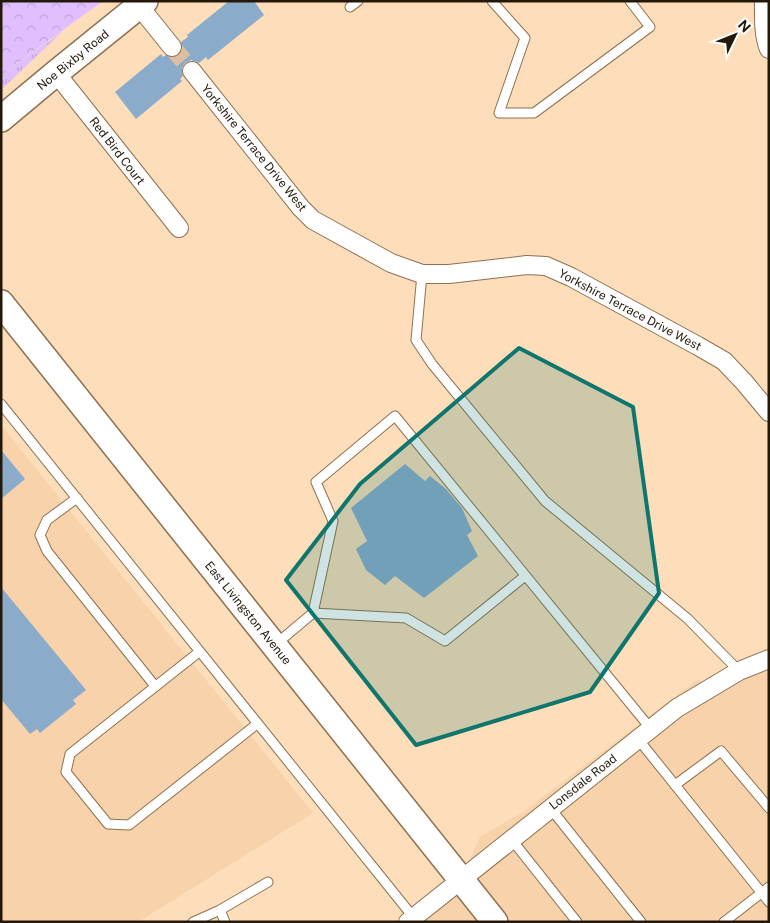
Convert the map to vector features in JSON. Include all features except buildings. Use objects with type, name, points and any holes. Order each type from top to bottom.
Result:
[{"type":"main road","name":"Noe Bixby Road","points":[[1,119],[142,4]]},
{"type":"main road","name":"East Livingston Avenue","points":[[1,303],[495,922]]},
{"type":"street","points":[[764,1],[768,46]]},
{"type":"street","points":[[142,4],[172,47]]},
{"type":"street","name":"Yorkshire Terrace Drive West","points":[[192,71],[301,208],[313,220],[391,263],[422,274],[449,274],[528,265],[546,266],[698,346],[724,362],[769,412]]},
{"type":"street","name":"Red Bird Court","points":[[56,73],[179,228]]},
{"type":"street","name":"Lonsdale Road","points":[[413,920],[550,808],[678,708],[739,671],[769,659]]},
{"type":"lane","points":[[350,6],[358,1]]},
{"type":"lane","points":[[492,1],[525,38],[498,114],[534,113],[650,27],[630,1]]},
{"type":"lane","points":[[422,274],[416,340],[432,364],[544,501],[688,619],[739,671]]},
{"type":"lane","points":[[1,404],[413,920]]},
{"type":"lane","points":[[274,646],[313,613],[333,521],[316,482],[395,416],[525,576],[645,734],[675,785],[765,890],[769,902]]},
{"type":"lane","points":[[76,498],[47,520],[40,535],[47,551],[155,686]]},
{"type":"lane","points":[[313,613],[406,618],[446,641],[525,576]]},
{"type":"lane","points":[[199,652],[70,754],[66,772],[108,824],[129,825],[257,724]]},
{"type":"lane","points":[[675,785],[721,751],[769,808]]},
{"type":"lane","points":[[550,808],[641,922]]},
{"type":"lane","points":[[512,840],[577,922]]},
{"type":"lane","points":[[193,922],[220,910],[268,882]]},
{"type":"lane","points":[[724,922],[765,890]]},
{"type":"lane","points":[[220,910],[225,922]]},
{"type":"highlighted area","points":[[519,348],[633,407],[659,593],[590,692],[416,745],[286,580],[360,484]]},
{"type":"shaded area","points":[[1,425],[313,813],[138,922],[1,922]]},
{"type":"shaded area","points":[[769,657],[769,922],[410,922],[459,883],[480,837],[526,810],[698,679],[709,689]]},
{"type":"green space","points":[[1,1],[103,1],[1,75]]},
{"type":"green space","points":[[63,31],[1,90],[1,75]]},
{"type":"tunnel","points":[[172,47],[192,71]]}]
